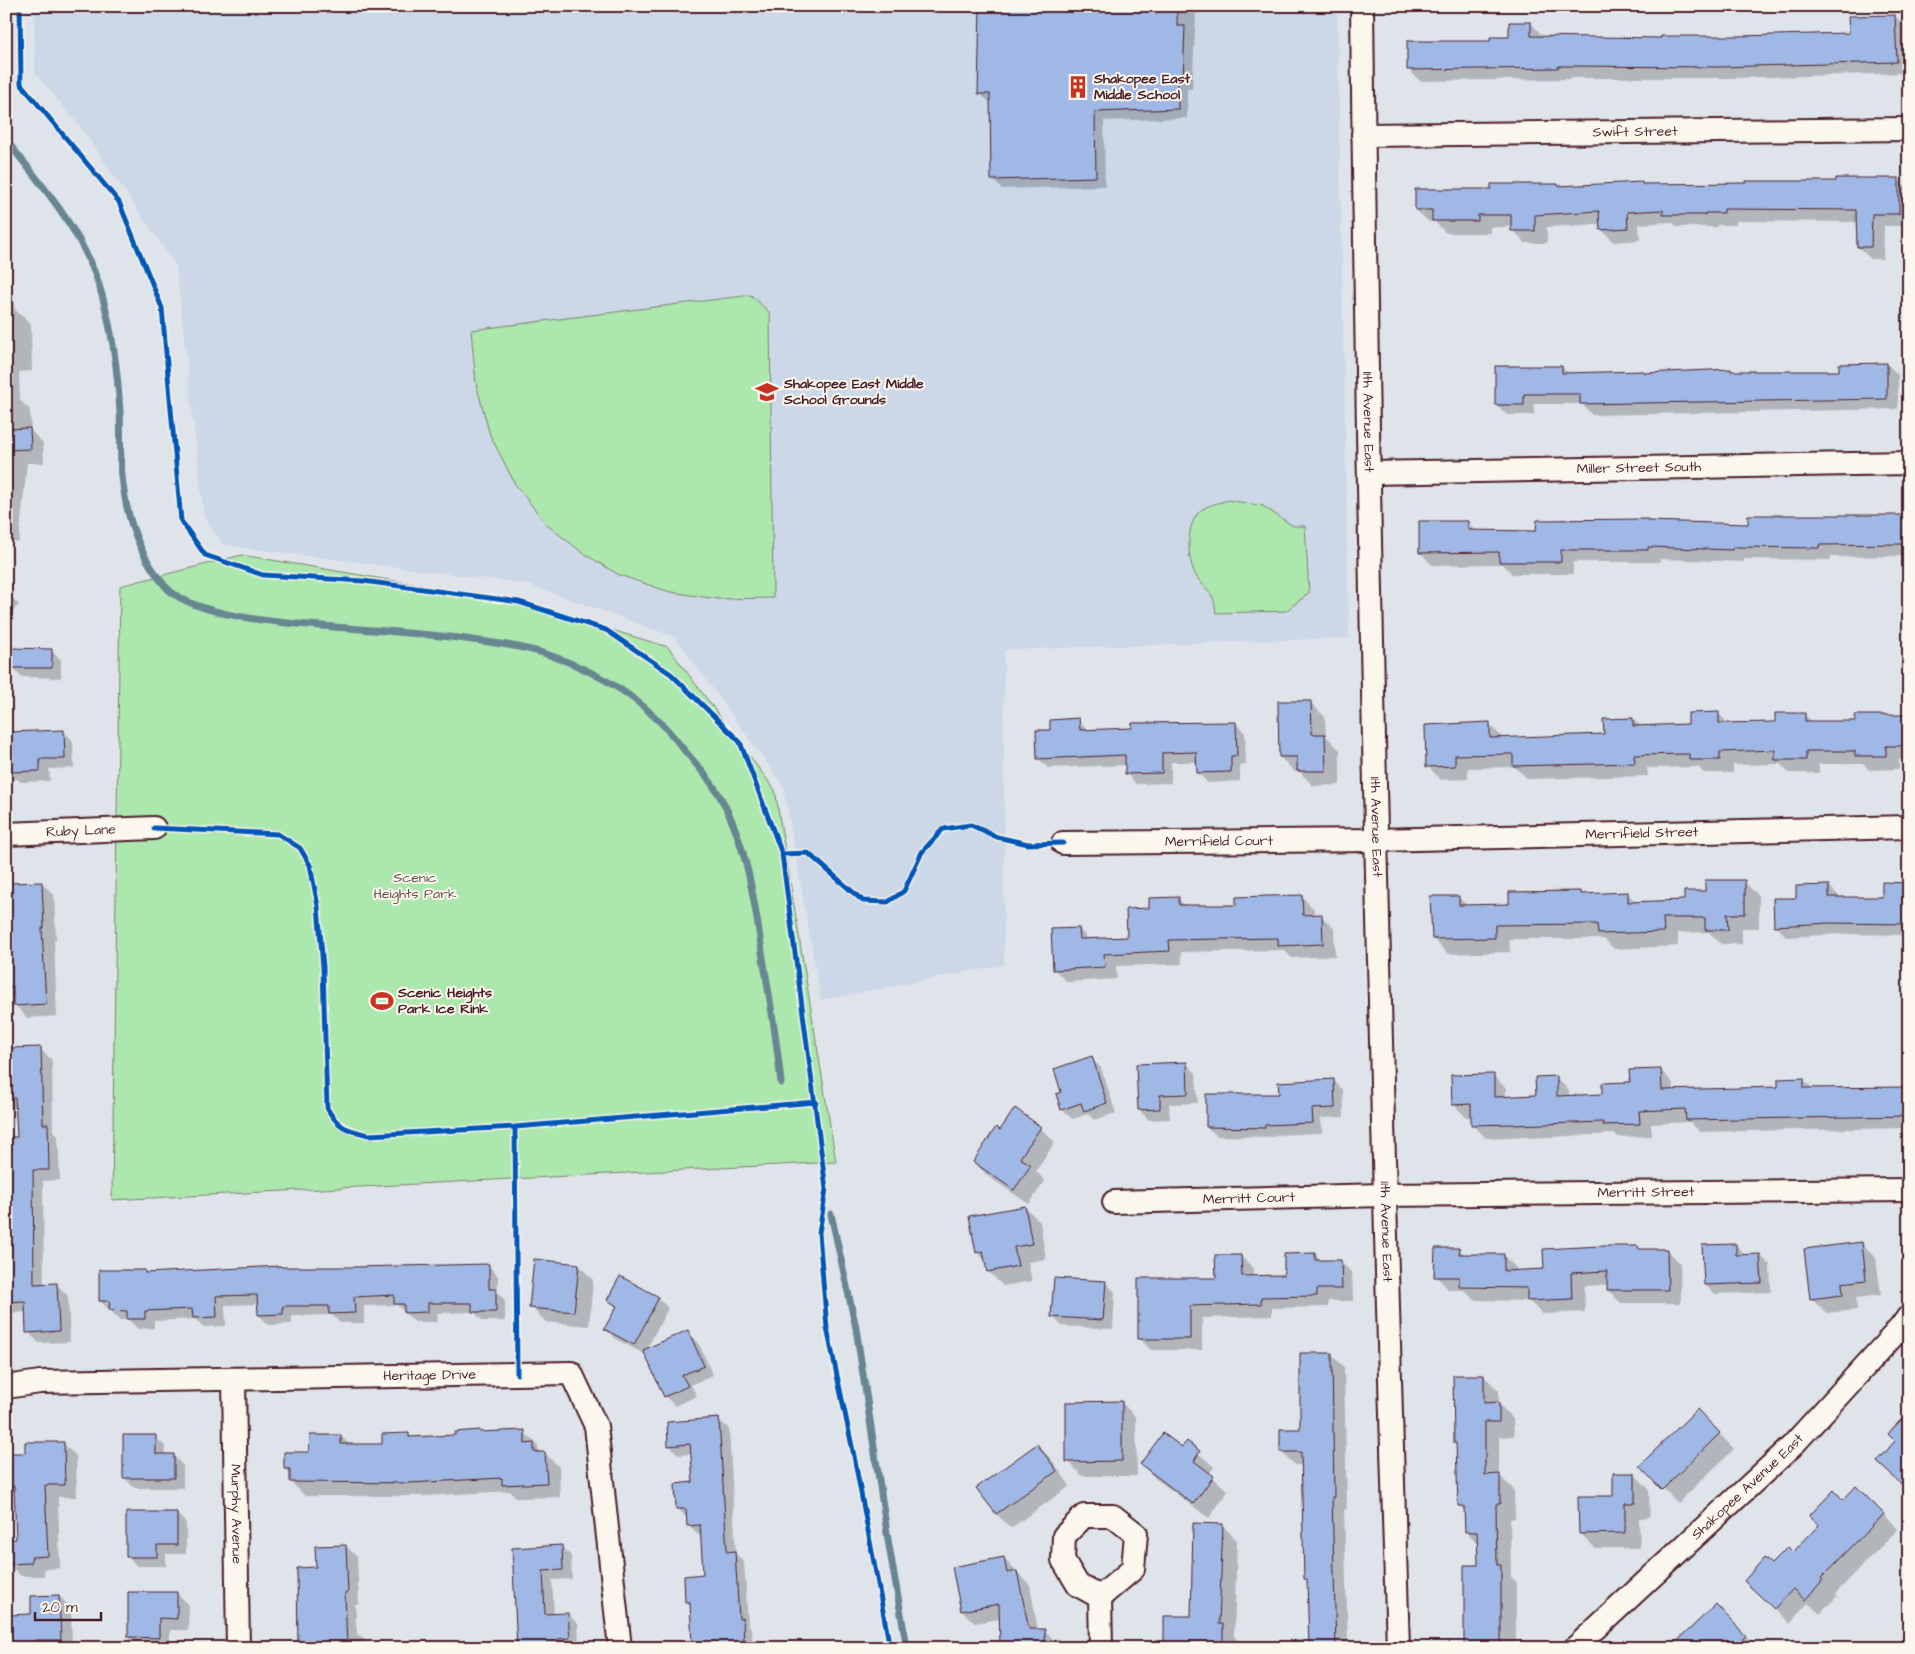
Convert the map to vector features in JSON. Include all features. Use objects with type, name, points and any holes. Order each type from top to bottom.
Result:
[{"type":"street","name":"11th Avenue East","points":[[1362,6],[1375,840],[1398,1648]]},
{"type":"street","name":"Swift Street","points":[[1363,135],[1909,129]]},
{"type":"street","name":"Miller Street South","points":[[1368,473],[1909,463]]},
{"type":"street","name":"Merrifield Street","points":[[1375,840],[1909,827]]},
{"type":"street","name":"Ruby Lane","points":[[6,834],[154,828]]},
{"type":"street","name":"Merrifield Court","points":[[1063,843],[1375,840]]},
{"type":"street","name":"Merritt Street","points":[[1384,1195],[1909,1190]]},
{"type":"street","name":"Merritt Court","points":[[1114,1202],[1384,1195]]},
{"type":"street","name":"Shakopee Avenue East","points":[[1575,1648],[1791,1447],[1909,1316]]},
{"type":"street","name":"Heritage Drive","points":[[6,1387],[40,1382],[571,1372],[596,1426],[620,1648]]},
{"type":"street","name":"Murphy Avenue","points":[[234,1379],[238,1648]]},
{"type":"street","points":[[1100,1597],[1101,1648]]},
{"type":"shaded area","name":"Shakopee East Middle School Grounds","points":[[34,6],[1337,6],[1349,638],[1004,650],[1004,965],[821,1000],[783,785],[675,637],[527,584],[223,545],[204,517],[176,266],[79,125],[35,73]]},
{"type":"green space","points":[[751,295],[770,313],[773,598],[718,599],[670,592],[619,575],[583,553],[547,525],[515,484],[490,435],[476,384],[471,330]]},
{"type":"green space","points":[[1228,500],[1263,506],[1293,526],[1305,526],[1309,593],[1286,611],[1216,613],[1211,595],[1196,576],[1189,552],[1191,526],[1194,518],[1205,508]]},
{"type":"green space","name":"Scenic Heights Park","points":[[242,555],[519,602],[668,647],[775,790],[836,1162],[112,1200],[120,586]]},
{"type":"building","name":"Shakopee East Middle School","points":[[980,6],[1177,6],[1177,26],[1185,26],[1183,80],[1178,80],[1178,109],[1095,112],[1096,177],[991,180],[990,94],[978,94]]},
{"type":"building","points":[[1895,15],[1897,62],[1720,67],[1558,66],[1558,68],[1407,70],[1407,41],[1490,41],[1490,37],[1509,37],[1509,22],[1531,22],[1531,36],[1661,38],[1661,36],[1849,33],[1848,16]]},
{"type":"building","points":[[1836,178],[1899,178],[1899,214],[1872,214],[1871,247],[1857,247],[1856,210],[1724,209],[1724,213],[1705,213],[1705,215],[1663,215],[1663,210],[1627,212],[1628,228],[1600,230],[1599,211],[1535,215],[1535,231],[1511,231],[1511,215],[1478,215],[1478,221],[1432,221],[1432,210],[1415,210],[1415,189],[1491,189],[1491,184],[1558,184],[1558,186],[1642,182],[1642,184],[1746,183],[1746,181],[1836,181]]},
{"type":"building","points":[[1887,363],[1887,399],[1580,404],[1580,394],[1524,394],[1524,405],[1495,405],[1495,366],[1562,366],[1562,373],[1644,371],[1644,373],[1731,369],[1731,371],[1839,371],[1839,364]]},
{"type":"building","points":[[30,428],[31,449],[6,450],[6,429]]},
{"type":"building","points":[[1748,515],[1904,515],[1904,544],[1819,545],[1819,548],[1733,547],[1732,550],[1648,547],[1648,550],[1561,550],[1561,562],[1499,562],[1499,552],[1419,553],[1419,521],[1468,521],[1468,530],[1536,531],[1537,520],[1648,519],[1648,521],[1748,524]]},
{"type":"building","points":[[11,648],[52,649],[52,668],[11,668]]},
{"type":"building","points":[[1278,701],[1311,701],[1312,734],[1325,734],[1326,771],[1297,771],[1297,757],[1279,757]]},
{"type":"building","points":[[1719,712],[1719,723],[1775,722],[1775,713],[1805,713],[1805,721],[1855,721],[1855,715],[1909,715],[1909,746],[1886,746],[1886,756],[1855,756],[1855,751],[1806,751],[1806,760],[1775,760],[1775,750],[1720,752],[1720,760],[1689,760],[1689,754],[1634,755],[1635,763],[1513,766],[1513,754],[1455,755],[1455,766],[1426,767],[1425,725],[1490,722],[1490,738],[1604,734],[1603,719],[1633,718],[1633,726],[1688,724],[1688,713]]},
{"type":"building","points":[[1079,718],[1080,730],[1132,728],[1132,723],[1236,722],[1237,756],[1231,756],[1231,772],[1197,773],[1196,752],[1162,753],[1162,773],[1125,774],[1125,755],[1037,759],[1036,730],[1050,730],[1050,720]]},
{"type":"building","points":[[64,730],[65,759],[40,759],[40,771],[9,772],[7,732]]},
{"type":"building","points":[[1705,880],[1745,880],[1745,914],[1727,914],[1728,930],[1705,930],[1705,918],[1663,918],[1664,932],[1598,934],[1597,924],[1495,925],[1495,938],[1432,939],[1430,896],[1459,896],[1459,905],[1509,904],[1509,892],[1581,891],[1581,894],[1628,892],[1628,902],[1684,900],[1684,891],[1705,891]]},
{"type":"building","points":[[42,882],[44,928],[42,928],[46,1004],[13,1006],[13,986],[6,987],[6,883]]},
{"type":"building","points":[[1882,882],[1909,883],[1909,924],[1830,923],[1774,926],[1773,898],[1796,898],[1796,886],[1829,885],[1829,897],[1882,897]]},
{"type":"building","points":[[1302,895],[1303,915],[1322,914],[1323,944],[1278,946],[1278,938],[1169,940],[1170,951],[1104,954],[1105,967],[1053,970],[1051,929],[1079,928],[1080,939],[1127,937],[1126,909],[1149,908],[1149,898],[1179,897],[1179,905],[1236,905],[1236,897]]},
{"type":"building","points":[[41,1047],[43,1124],[48,1124],[49,1170],[33,1170],[34,1284],[57,1283],[59,1331],[26,1333],[25,1301],[6,1302],[6,1216],[8,1216],[6,1146],[9,1146],[9,1137],[17,1137],[15,1098],[6,1098],[6,1063],[10,1063],[10,1048]]},
{"type":"building","points":[[1092,1056],[1107,1103],[1084,1111],[1081,1103],[1061,1110],[1056,1094],[1061,1092],[1054,1069]]},
{"type":"building","points":[[1187,1062],[1188,1094],[1160,1095],[1160,1109],[1138,1110],[1136,1064]]},
{"type":"building","points":[[1661,1069],[1662,1090],[1778,1087],[1778,1079],[1804,1078],[1804,1088],[1909,1087],[1909,1116],[1686,1120],[1685,1109],[1639,1111],[1640,1124],[1603,1125],[1603,1122],[1471,1125],[1471,1104],[1452,1105],[1451,1075],[1494,1074],[1494,1097],[1536,1095],[1535,1077],[1557,1076],[1557,1096],[1602,1094],[1602,1083],[1630,1082],[1629,1070]]},
{"type":"building","points":[[1334,1079],[1335,1108],[1312,1109],[1313,1123],[1265,1125],[1265,1128],[1206,1127],[1206,1094],[1279,1094],[1278,1082]]},
{"type":"building","points":[[1015,1108],[1041,1127],[1020,1158],[1031,1165],[1014,1190],[973,1162],[996,1127],[1000,1130]]},
{"type":"building","points":[[1025,1206],[1032,1244],[1014,1247],[1018,1266],[987,1272],[983,1251],[976,1253],[969,1216]]},
{"type":"building","points":[[1862,1242],[1866,1280],[1842,1283],[1843,1295],[1810,1299],[1804,1249]]},
{"type":"building","points":[[1736,1244],[1736,1255],[1760,1254],[1762,1283],[1704,1285],[1702,1245]]},
{"type":"building","points":[[1638,1246],[1639,1249],[1667,1249],[1668,1290],[1607,1290],[1607,1271],[1571,1273],[1572,1299],[1527,1301],[1527,1288],[1459,1287],[1459,1277],[1434,1277],[1435,1248],[1460,1248],[1459,1254],[1504,1254],[1504,1271],[1544,1269],[1543,1249]]},
{"type":"building","points":[[1315,1253],[1315,1260],[1341,1260],[1342,1289],[1317,1289],[1317,1296],[1261,1297],[1261,1304],[1190,1306],[1190,1339],[1138,1339],[1138,1278],[1216,1278],[1215,1255],[1241,1255],[1242,1276],[1284,1275],[1284,1254]]},
{"type":"building","points":[[534,1259],[579,1264],[574,1312],[529,1308]]},
{"type":"building","points":[[489,1264],[489,1289],[496,1289],[496,1312],[472,1312],[472,1303],[428,1303],[428,1312],[404,1313],[404,1304],[394,1304],[394,1295],[354,1297],[355,1313],[329,1314],[329,1306],[283,1306],[283,1314],[258,1315],[257,1295],[216,1296],[217,1317],[193,1318],[192,1309],[145,1311],[145,1319],[127,1319],[127,1311],[109,1310],[110,1301],[99,1301],[99,1270],[145,1270],[145,1273],[281,1266],[354,1267]]},
{"type":"building","points":[[620,1276],[659,1297],[634,1345],[604,1329],[617,1306],[607,1300]]},
{"type":"building","points":[[1054,1278],[1106,1281],[1103,1320],[1051,1317]]},
{"type":"building","points":[[688,1330],[704,1366],[682,1375],[688,1386],[664,1397],[643,1350]]},
{"type":"building","points":[[1300,1353],[1332,1353],[1334,1497],[1332,1497],[1336,1648],[1309,1648],[1307,1579],[1304,1579],[1301,1452],[1280,1452],[1280,1429],[1300,1429]]},
{"type":"building","points":[[1453,1375],[1484,1375],[1484,1403],[1499,1402],[1499,1422],[1485,1422],[1485,1475],[1500,1474],[1500,1504],[1496,1504],[1497,1565],[1501,1565],[1501,1648],[1464,1648],[1464,1565],[1478,1565],[1477,1532],[1465,1532],[1464,1506],[1458,1506],[1456,1443],[1454,1443]]},
{"type":"building","points":[[1122,1401],[1122,1461],[1066,1462],[1066,1402]]},
{"type":"building","points":[[1697,1409],[1720,1433],[1662,1490],[1639,1466]]},
{"type":"building","points":[[1909,1411],[1909,1491],[1877,1462],[1895,1441],[1888,1434]]},
{"type":"building","points":[[719,1418],[727,1552],[735,1551],[739,1619],[743,1618],[744,1648],[716,1648],[716,1645],[692,1646],[690,1602],[685,1602],[684,1576],[703,1574],[700,1525],[687,1526],[686,1509],[676,1509],[675,1484],[693,1482],[690,1444],[668,1446],[667,1422]]},
{"type":"building","points":[[480,1430],[480,1432],[525,1430],[525,1444],[534,1443],[534,1452],[545,1452],[547,1483],[502,1485],[502,1478],[409,1483],[290,1482],[290,1469],[284,1469],[284,1452],[309,1452],[310,1435],[341,1435],[341,1444],[382,1444],[382,1434],[409,1433],[409,1437],[455,1435],[455,1432]]},
{"type":"building","points":[[1163,1433],[1182,1447],[1187,1441],[1200,1451],[1194,1461],[1214,1476],[1193,1504],[1140,1464]]},
{"type":"building","points":[[123,1435],[156,1435],[156,1454],[174,1454],[174,1478],[123,1478]]},
{"type":"building","points":[[25,1442],[64,1442],[65,1485],[45,1485],[48,1556],[31,1557],[31,1563],[6,1564],[6,1540],[16,1539],[14,1486],[6,1486],[6,1453],[25,1453]]},
{"type":"building","points":[[1037,1444],[1057,1471],[996,1514],[976,1488]]},
{"type":"building","points":[[1613,1473],[1635,1473],[1635,1503],[1625,1503],[1625,1533],[1579,1534],[1578,1496],[1613,1496]]},
{"type":"building","points":[[1856,1486],[1884,1514],[1821,1578],[1823,1580],[1805,1600],[1793,1589],[1774,1609],[1744,1581],[1764,1558],[1771,1564],[1788,1547],[1793,1552],[1819,1525],[1809,1516],[1834,1490],[1843,1500]]},
{"type":"building","points":[[126,1512],[177,1512],[177,1545],[157,1545],[157,1557],[126,1557]]},
{"type":"building","points":[[1193,1523],[1223,1524],[1219,1624],[1223,1624],[1223,1648],[1186,1648],[1186,1645],[1164,1645],[1164,1616],[1191,1616]]},
{"type":"building","points":[[346,1545],[348,1593],[345,1593],[347,1648],[298,1647],[297,1568],[316,1567],[315,1546]]},
{"type":"building","points":[[562,1545],[563,1570],[543,1571],[545,1614],[568,1613],[570,1638],[558,1639],[558,1648],[517,1648],[512,1548]]},
{"type":"building","points":[[1004,1557],[1007,1573],[1017,1571],[1029,1629],[1045,1629],[1045,1648],[1000,1648],[999,1604],[961,1611],[952,1567]]},
{"type":"building","points":[[128,1592],[177,1592],[177,1619],[159,1618],[159,1638],[128,1637]]},
{"type":"building","points":[[59,1595],[61,1640],[35,1640],[36,1648],[9,1648],[8,1615],[31,1614],[31,1596]]},
{"type":"building","points":[[1716,1604],[1746,1636],[1733,1648],[1670,1648]]},
{"type":"waterway","points":[[6,140],[49,194],[75,232],[95,273],[106,309],[114,353],[119,399],[122,479],[128,512],[146,558],[165,586],[176,595],[191,603],[247,618],[283,623],[403,632],[497,643],[529,649],[564,660],[593,673],[620,689],[646,708],[668,730],[710,781],[723,802],[739,839],[753,898],[773,1020],[781,1083]]},
{"type":"waterway","points":[[831,1214],[856,1328],[889,1546],[907,1648]]},
{"type":"cycle path","points":[[20,6],[21,84],[119,202],[162,308],[181,521],[205,555],[263,575],[363,581],[519,602],[606,630],[671,674],[740,742],[782,854],[826,1189],[819,1233],[827,1328],[854,1456],[890,1648]]},
{"type":"cycle path","points":[[782,854],[808,853],[863,901],[888,902],[904,891],[922,852],[943,829],[971,825],[997,837],[1028,844],[1063,843]]},
{"type":"cycle path","points":[[154,828],[278,834],[300,848],[310,865],[318,906],[323,968],[327,1108],[335,1120],[349,1130],[369,1135],[515,1127],[816,1102]]},
{"type":"cycle path","points":[[515,1127],[517,1374]]},
{"type":"place","name":"Shakopee East Middle School","points":[[1078,87]]},
{"type":"place","name":"Shakopee East Middle School Grounds","points":[[767,392]]},
{"type":"place","name":"Scenic Heights Park Ice Rink","points":[[382,1001]]}]
